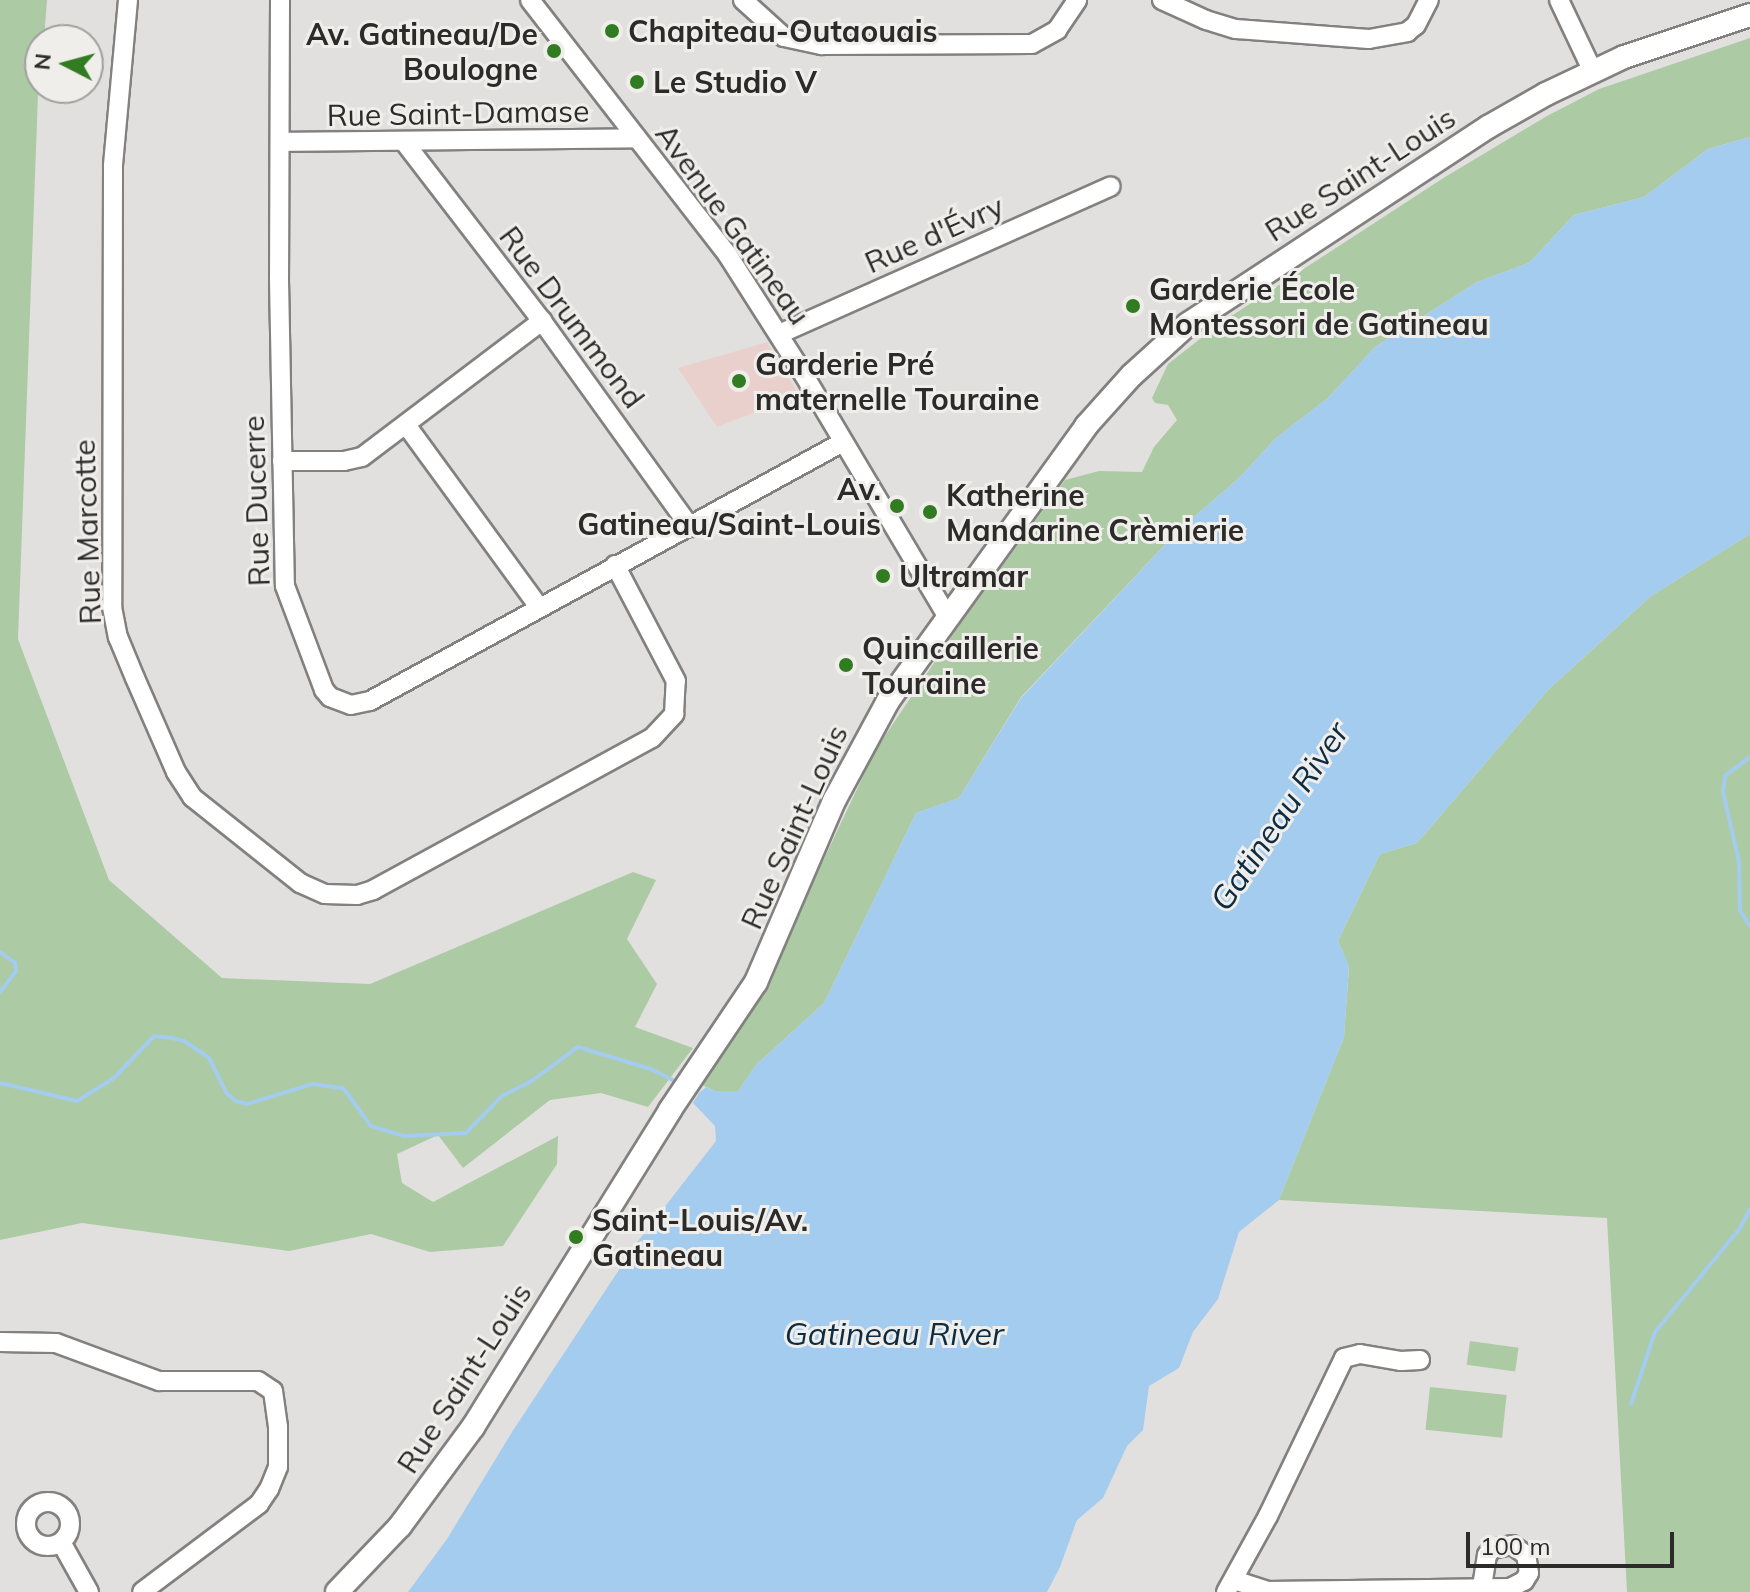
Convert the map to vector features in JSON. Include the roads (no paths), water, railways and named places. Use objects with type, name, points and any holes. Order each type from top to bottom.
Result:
[{"type":"main road","name":"Rue Saint-Louis","points":[[337,1592],[400,1526],[459,1450],[670,1110],[766,963],[820,831],[862,744],[947,616],[1086,426],[1132,375],[1188,324],[1488,127],[1593,72],[1689,33],[1750,15]]},
{"type":"street","name":"Rue Marcotte","points":[[128,0],[113,166],[112,607],[118,637],[135,678],[176,772],[192,797],[300,883],[325,894],[357,895],[373,890],[638,746],[669,723],[676,701],[676,681],[615,565]]},
{"type":"street","name":"Rue Ducerre","points":[[280,0],[282,461],[286,597],[324,690],[330,697],[351,705],[370,701],[843,442]]},
{"type":"street","name":"Avenue Gatineau","points":[[530,0],[727,254],[779,334],[947,616]]},
{"type":"street","points":[[743,0],[784,37],[822,45],[1032,44],[1057,30],[1077,0]]},
{"type":"street","points":[[1162,0],[1206,20],[1246,31],[1369,39],[1407,32],[1424,14],[1429,0]]},
{"type":"street","points":[[1559,0],[1593,72]]},
{"type":"street","name":"Rue Saint-Damase","points":[[280,142],[405,143],[637,138]]},
{"type":"street","name":"Rue Drummond","points":[[405,143],[542,321],[690,527]]},
{"type":"street","name":"Rue d'Évry","points":[[779,334],[1111,186]]},
{"type":"street","points":[[282,461],[354,460],[407,426],[542,321]]},
{"type":"street","points":[[407,426],[539,607]]},
{"type":"street","points":[[0,1342],[56,1343],[159,1381],[258,1381],[273,1391],[278,1427],[278,1467],[269,1489],[259,1504],[142,1592]]},
{"type":"street","points":[[1420,1360],[1401,1361],[1360,1354],[1344,1358],[1230,1586],[1267,1591],[1482,1588]]},
{"type":"street","points":[[61,1542],[89,1592]]},
{"type":"water","name":"Gatineau River","points":[[1750,137],[1750,534],[1651,596],[1548,690],[1417,843],[1380,854],[1338,941],[1349,966],[1344,1037],[1279,1200],[1239,1232],[1218,1299],[1193,1332],[1179,1368],[1149,1386],[1143,1430],[1127,1446],[1103,1498],[1077,1520],[1047,1592],[408,1592],[447,1539],[512,1432],[638,1241],[716,1141],[715,1126],[693,1103],[699,1093],[706,1087],[715,1091],[738,1091],[757,1064],[824,1003],[916,813],[959,798],[1021,698],[1179,530],[1240,477],[1276,438],[1328,398],[1375,347],[1477,282],[1529,263],[1574,215],[1644,197],[1708,149]]},
{"type":"waterway","points":[[1750,757],[1725,776],[1723,792],[1739,862],[1740,911],[1750,926]]},
{"type":"waterway","points":[[0,952],[15,963],[16,971],[0,992]]},
{"type":"waterway","points":[[0,1083],[77,1101],[114,1078],[154,1036],[172,1038],[184,1041],[209,1058],[227,1094],[236,1101],[247,1104],[313,1084],[343,1088],[371,1126],[404,1136],[466,1133],[502,1096],[533,1080],[578,1047],[651,1069],[679,1083]]},
{"type":"waterway","points":[[1631,1404],[1655,1332],[1740,1228],[1750,1209]]},
{"type":"place","name":"Chapiteau-Outaouais","points":[[612,31]]},
{"type":"place","name":"Av. Gatineau/De Boulogne","points":[[554,51]]},
{"type":"place","name":"Le Studio V","points":[[637,82]]},
{"type":"place","name":"Garderie École Montessori de Gatineau","points":[[1133,306]]},
{"type":"place","name":"Garderie Pré maternelle Touraine","points":[[739,381]]},
{"type":"place","name":"Av. Gatineau/Saint-Louis","points":[[897,506]]},
{"type":"place","name":"Katherine Mandarine Crèmierie","points":[[930,512]]},
{"type":"place","name":"Ultramar","points":[[883,576]]},
{"type":"place","name":"Quincaillerie Touraine","points":[[846,665]]},
{"type":"place","name":"Saint-Louis/Av. Gatineau","points":[[576,1237]]}]
